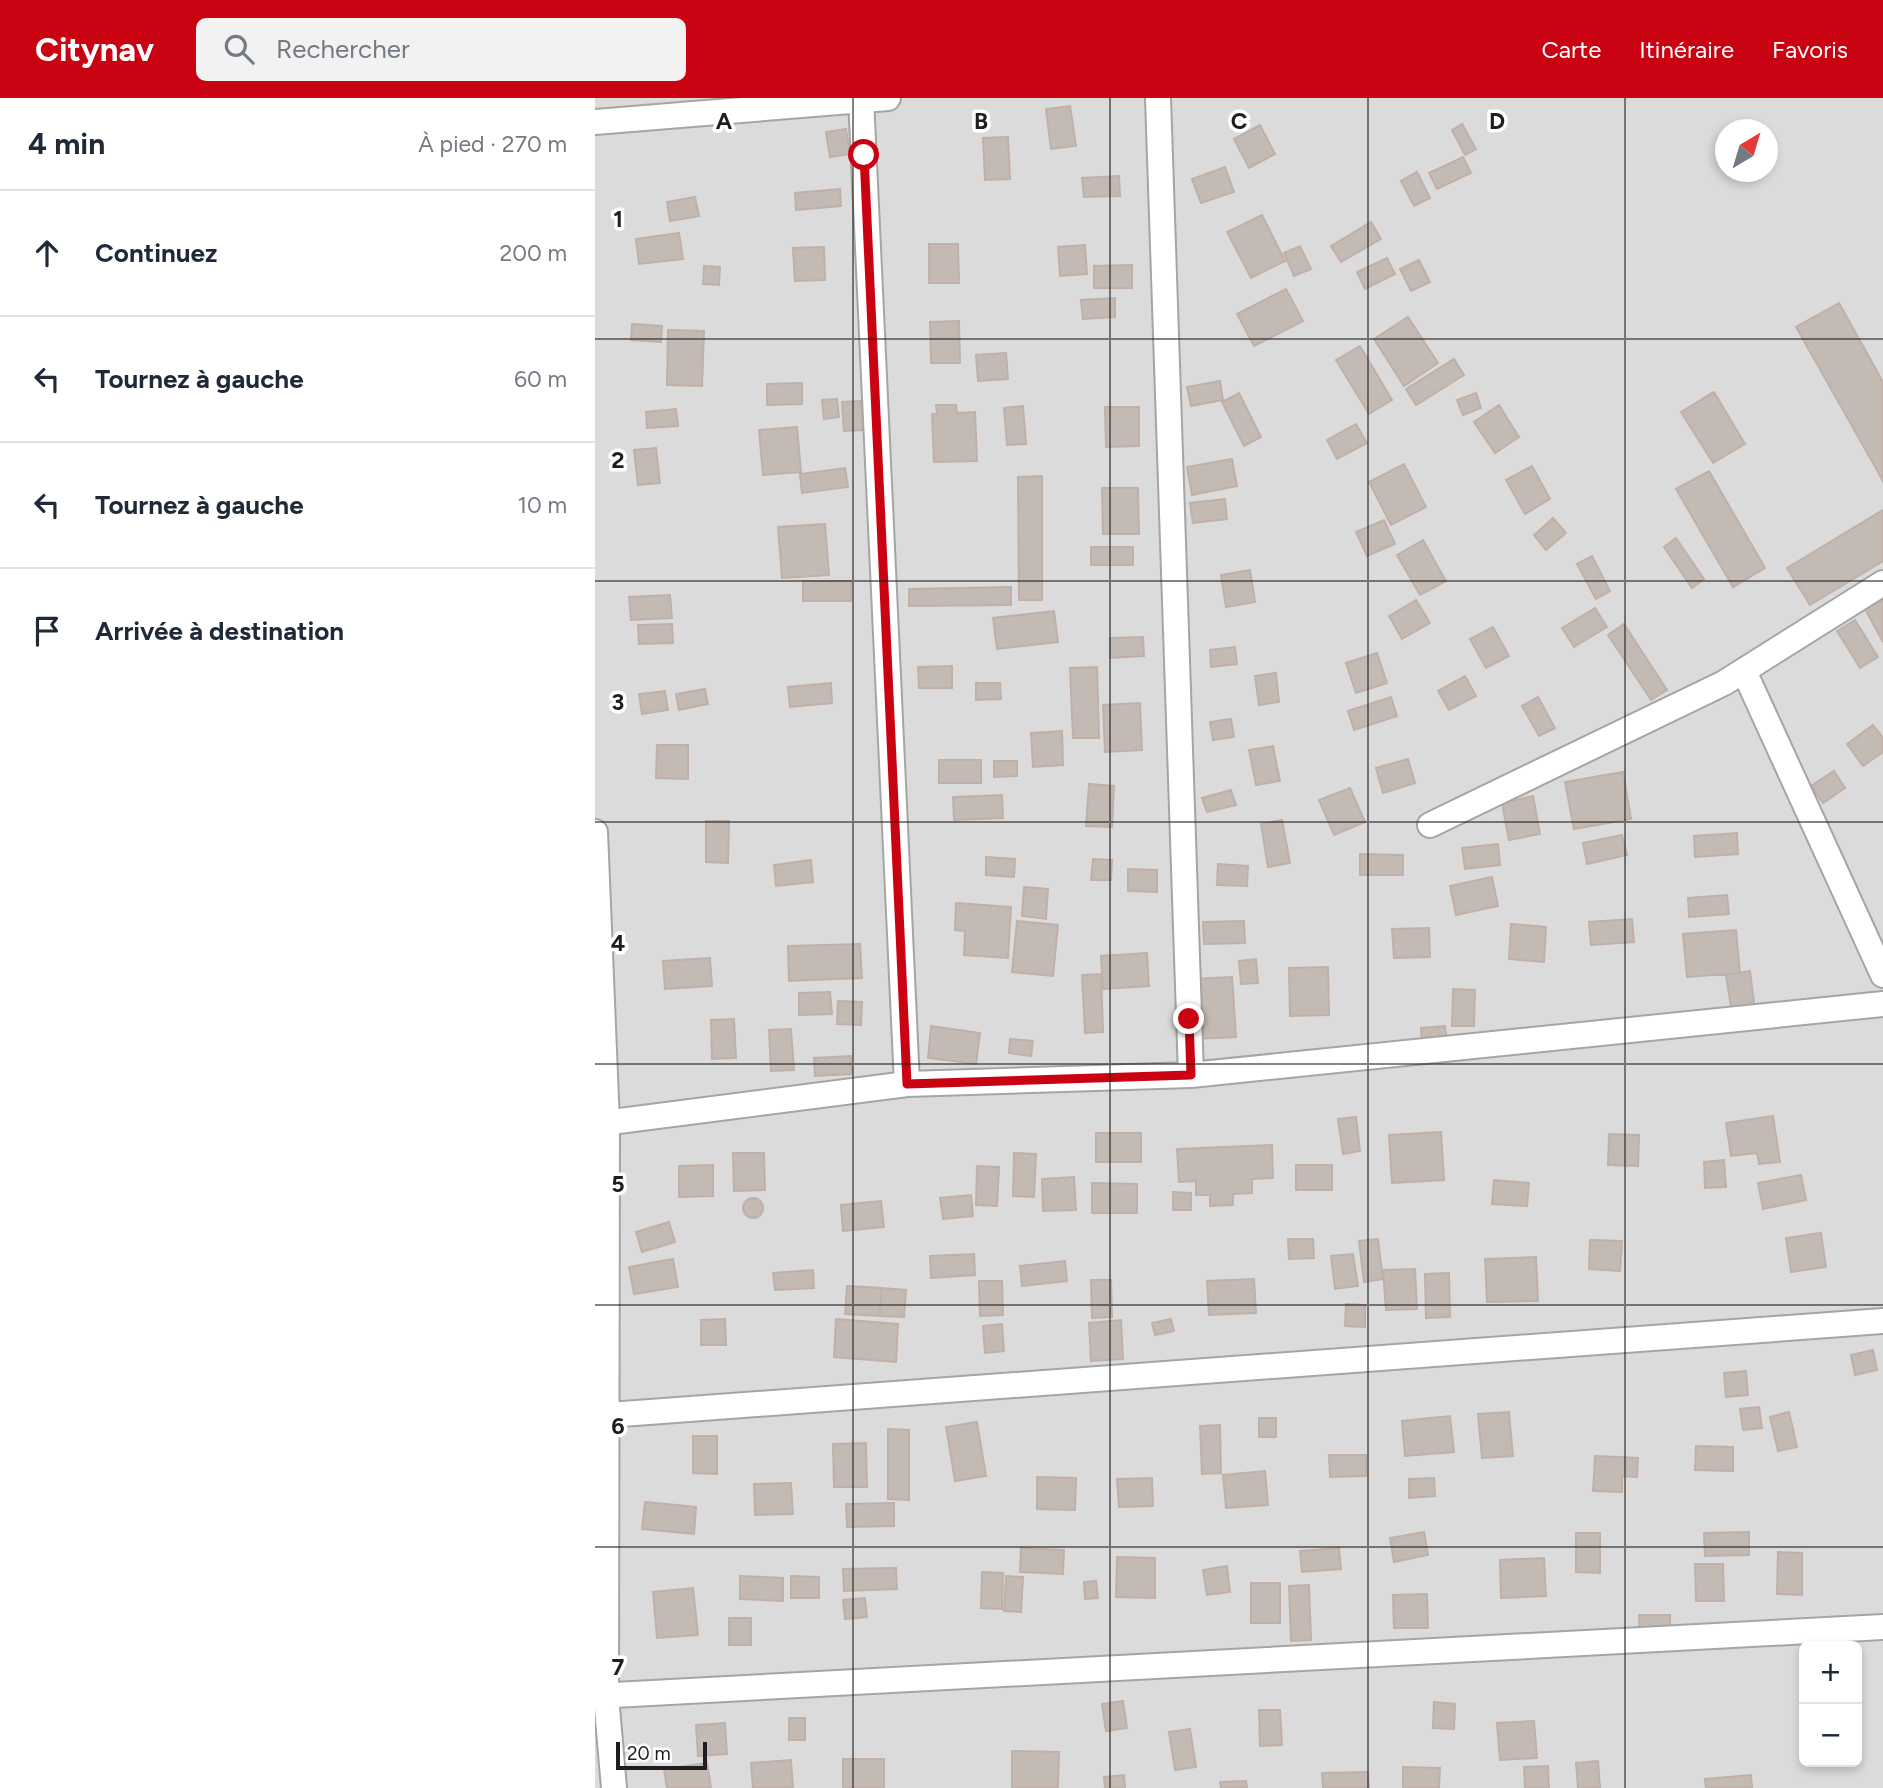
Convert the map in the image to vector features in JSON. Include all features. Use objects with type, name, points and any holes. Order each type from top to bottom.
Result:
[{"type":"street","points":[[595,122],[888,98]]},
{"type":"street","points":[[1158,98],[1191,1075]]},
{"type":"street","points":[[861,99],[907,1084]]},
{"type":"street","points":[[1430,825],[1744,671],[1883,583]]},
{"type":"street","points":[[1744,671],[1883,975]]},
{"type":"street","points":[[595,832],[601,1124],[601,1696],[614,1788]]},
{"type":"street","points":[[601,1124],[907,1084],[1191,1075],[1883,1004]]},
{"type":"street","points":[[601,1416],[1883,1321]]},
{"type":"street","points":[[601,1696],[1883,1628]]},
{"type":"shaded area","points":[[595,98],[1883,98],[1883,1788],[595,1788]]},
{"type":"building","points":[[1070,106],[1076,146],[1051,149],[1046,109]]},
{"type":"building","points":[[1462,124],[1476,149],[1465,155],[1452,130]]},
{"type":"building","points":[[1260,125],[1275,154],[1249,168],[1234,139]]},
{"type":"building","points":[[846,129],[850,154],[830,157],[826,132]]},
{"type":"building","points":[[1008,137],[1010,179],[985,180],[983,138]]},
{"type":"building","points":[[1463,157],[1471,173],[1437,189],[1429,173]]},
{"type":"building","points":[[1225,167],[1234,192],[1201,203],[1192,179]]},
{"type":"building","points":[[1417,172],[1430,198],[1414,206],[1401,181]]},
{"type":"building","points":[[1119,176],[1120,196],[1084,197],[1082,178]]},
{"type":"building","points":[[840,189],[841,206],[796,210],[795,193]]},
{"type":"building","points":[[695,197],[699,216],[670,221],[667,202]]},
{"type":"building","points":[[1262,215],[1285,261],[1251,278],[1227,232]]},
{"type":"building","points":[[1371,222],[1381,239],[1341,262],[1331,246]]},
{"type":"building","points":[[679,233],[683,259],[639,264],[636,239]]},
{"type":"building","points":[[929,244],[958,244],[959,283],[929,283]]},
{"type":"building","points":[[1085,245],[1087,274],[1060,276],[1058,247]]},
{"type":"building","points":[[1300,246],[1311,269],[1294,276],[1284,253]]},
{"type":"building","points":[[824,247],[825,280],[795,281],[793,248]]},
{"type":"building","points":[[1387,258],[1395,274],[1365,289],[1357,272]]},
{"type":"building","points":[[1419,260],[1430,282],[1411,291],[1400,269]]},
{"type":"building","points":[[1132,265],[1132,288],[1094,288],[1094,266]]},
{"type":"building","points":[[704,266],[720,267],[719,285],[703,284]]},
{"type":"building","points":[[1286,289],[1303,321],[1254,346],[1237,314]]},
{"type":"building","points":[[1115,298],[1115,317],[1083,319],[1081,300]]},
{"type":"building","points":[[1839,303],[1883,382],[1883,481],[1796,327]]},
{"type":"building","points":[[1408,317],[1438,363],[1404,386],[1374,339]]},
{"type":"building","points":[[959,321],[960,363],[931,363],[930,322]]},
{"type":"building","points":[[632,324],[662,326],[661,342],[631,340]]},
{"type":"building","points":[[668,330],[704,331],[702,386],[667,385]]},
{"type":"building","points":[[1360,346],[1392,400],[1369,414],[1336,360]]},
{"type":"building","points":[[1006,353],[1008,379],[978,381],[976,355]]},
{"type":"building","points":[[1454,359],[1464,375],[1416,405],[1406,389]]},
{"type":"building","points":[[1220,381],[1223,400],[1191,406],[1187,387]]},
{"type":"building","points":[[802,383],[802,404],[767,405],[767,384]]},
{"type":"building","points":[[1714,392],[1745,444],[1713,463],[1681,412]]},
{"type":"building","points":[[1239,393],[1261,437],[1244,446],[1222,402]]},
{"type":"building","points":[[1476,393],[1481,408],[1463,415],[1457,400]]},
{"type":"building","points":[[837,399],[839,417],[824,419],[822,400]]},
{"type":"building","points":[[861,401],[863,430],[844,431],[842,402]]},
{"type":"building","points":[[936,405],[956,405],[957,413],[975,412],[977,461],[934,462],[932,414],[937,414]]},
{"type":"building","points":[[1499,405],[1519,437],[1495,453],[1474,422]]},
{"type":"building","points":[[1023,406],[1026,444],[1007,445],[1004,408]]},
{"type":"building","points":[[1105,407],[1139,407],[1139,446],[1106,447]]},
{"type":"building","points":[[676,409],[678,426],[647,428],[646,412]]},
{"type":"building","points":[[1356,424],[1367,443],[1337,459],[1327,440]]},
{"type":"building","points":[[797,427],[801,472],[763,475],[759,430]]},
{"type":"building","points":[[656,448],[660,483],[638,485],[634,450]]},
{"type":"building","points":[[1232,459],[1237,486],[1192,495],[1187,467]]},
{"type":"building","points":[[1404,464],[1426,507],[1391,525],[1369,482]]},
{"type":"building","points":[[1532,466],[1550,499],[1525,514],[1506,480]]},
{"type":"building","points":[[845,468],[848,487],[802,493],[800,474]]},
{"type":"building","points":[[1709,471],[1765,568],[1733,587],[1676,489]]},
{"type":"building","points":[[1042,476],[1042,600],[1019,600],[1018,477]]},
{"type":"building","points":[[1102,488],[1138,488],[1139,534],[1103,534]]},
{"type":"building","points":[[1225,499],[1227,519],[1193,523],[1190,503]]},
{"type":"building","points":[[1883,510],[1883,561],[1810,605],[1787,568]]},
{"type":"building","points":[[1553,518],[1566,533],[1546,550],[1534,535]]},
{"type":"building","points":[[1384,520],[1395,544],[1367,556],[1356,532]]},
{"type":"building","points":[[825,524],[829,575],[782,578],[778,527]]},
{"type":"building","points":[[1676,538],[1704,579],[1692,588],[1664,547]]},
{"type":"building","points":[[1423,540],[1446,581],[1420,595],[1397,555]]},
{"type":"building","points":[[1091,547],[1133,547],[1133,565],[1091,565]]},
{"type":"building","points":[[1592,556],[1610,591],[1596,599],[1577,564]]},
{"type":"building","points":[[1250,570],[1255,602],[1226,607],[1221,575]]},
{"type":"building","points":[[803,581],[851,581],[851,601],[803,601]]},
{"type":"building","points":[[1011,587],[1011,605],[909,606],[909,589]]},
{"type":"building","points":[[670,595],[672,618],[631,620],[629,597]]},
{"type":"building","points":[[1416,600],[1430,623],[1402,639],[1389,616]]},
{"type":"building","points":[[1883,600],[1883,642],[1865,609]]},
{"type":"building","points":[[1595,608],[1607,627],[1574,647],[1562,628]]},
{"type":"building","points":[[1054,611],[1058,642],[997,649],[993,618]]},
{"type":"building","points":[[1855,620],[1878,657],[1860,668],[1837,631]]},
{"type":"building","points":[[672,624],[673,643],[639,644],[638,625]]},
{"type":"building","points":[[1624,624],[1667,690],[1651,700],[1608,635]]},
{"type":"building","points":[[1493,627],[1509,656],[1486,668],[1470,639]]},
{"type":"building","points":[[1143,637],[1144,656],[1110,658],[1110,638]]},
{"type":"building","points":[[1235,647],[1237,664],[1211,667],[1210,650]]},
{"type":"building","points":[[1377,653],[1387,683],[1356,693],[1346,663]]},
{"type":"building","points":[[952,666],[952,688],[919,688],[918,667]]},
{"type":"building","points":[[1097,667],[1099,738],[1073,738],[1070,668]]},
{"type":"building","points":[[1276,673],[1279,702],[1259,705],[1255,676]]},
{"type":"building","points":[[1465,676],[1476,696],[1449,710],[1438,691]]},
{"type":"building","points":[[831,683],[832,703],[790,707],[788,687]]},
{"type":"building","points":[[976,683],[1000,683],[1001,699],[976,700]]},
{"type":"building","points":[[705,689],[708,704],[679,710],[676,694]]},
{"type":"building","points":[[665,691],[668,710],[642,714],[639,694]]},
{"type":"building","points":[[1391,697],[1397,716],[1354,730],[1348,711]]},
{"type":"building","points":[[1538,697],[1555,728],[1539,736],[1522,706]]},
{"type":"building","points":[[1140,703],[1142,750],[1105,752],[1103,705]]},
{"type":"building","points":[[1231,719],[1234,737],[1213,740],[1210,722]]},
{"type":"building","points":[[1873,725],[1883,738],[1883,752],[1863,766],[1847,744]]},
{"type":"building","points":[[1062,731],[1063,765],[1033,767],[1031,733]]},
{"type":"building","points":[[657,745],[688,745],[688,779],[656,778]]},
{"type":"building","points":[[1273,746],[1280,781],[1256,785],[1249,750]]},
{"type":"building","points":[[1408,759],[1415,783],[1383,793],[1376,768]]},
{"type":"building","points":[[939,760],[981,760],[981,783],[939,783]]},
{"type":"building","points":[[994,761],[1017,761],[1017,776],[994,777]]},
{"type":"building","points":[[1834,771],[1845,788],[1823,803],[1811,786]]},
{"type":"building","points":[[1623,772],[1631,819],[1574,829],[1565,782]]},
{"type":"building","points":[[1089,784],[1114,786],[1112,827],[1086,826]]},
{"type":"building","points":[[1350,788],[1365,822],[1334,835],[1319,800]]},
{"type":"building","points":[[1231,790],[1236,805],[1207,812],[1202,798]]},
{"type":"building","points":[[1002,795],[1003,818],[954,820],[953,797]]},
{"type":"building","points":[[1533,796],[1540,834],[1509,840],[1502,803]]},
{"type":"building","points":[[1282,820],[1290,863],[1268,867],[1261,824]]},
{"type":"building","points":[[706,821],[729,821],[728,863],[706,862]]},
{"type":"building","points":[[1737,833],[1738,854],[1695,857],[1694,836]]},
{"type":"building","points":[[1622,835],[1627,855],[1587,864],[1583,843]]},
{"type":"building","points":[[1498,844],[1500,865],[1465,869],[1462,848]]},
{"type":"building","points":[[1360,854],[1403,855],[1403,875],[1360,875]]},
{"type":"building","points":[[986,857],[1015,859],[1014,877],[986,875]]},
{"type":"building","points":[[1093,859],[1112,860],[1111,880],[1091,880]]},
{"type":"building","points":[[811,860],[813,882],[776,886],[774,865]]},
{"type":"building","points":[[1218,864],[1248,866],[1247,886],[1217,885]]},
{"type":"building","points":[[1128,869],[1157,870],[1157,892],[1128,891]]},
{"type":"building","points":[[1492,877],[1498,906],[1456,915],[1450,886]]},
{"type":"building","points":[[1024,887],[1048,889],[1046,919],[1022,916]]},
{"type":"building","points":[[1727,895],[1729,914],[1689,917],[1688,898]]},
{"type":"building","points":[[956,903],[1011,907],[1008,958],[964,955],[965,931],[955,930]]},
{"type":"building","points":[[1632,919],[1634,942],[1591,945],[1589,922]]},
{"type":"building","points":[[1017,921],[1058,925],[1053,976],[1012,972]]},
{"type":"building","points":[[1244,921],[1245,943],[1204,944],[1203,922]]},
{"type":"building","points":[[1511,924],[1546,927],[1544,962],[1509,959]]},
{"type":"building","points":[[1429,928],[1430,957],[1394,958],[1392,929]]},
{"type":"building","points":[[1736,930],[1740,973],[1687,977],[1683,934]]},
{"type":"building","points":[[860,944],[862,978],[789,981],[788,946]]},
{"type":"building","points":[[1147,953],[1149,986],[1103,989],[1101,956]]},
{"type":"building","points":[[710,958],[712,986],[665,989],[663,961]]},
{"type":"building","points":[[1256,959],[1258,983],[1241,984],[1239,961]]},
{"type":"building","points":[[1328,967],[1329,1015],[1290,1016],[1289,968]]},
{"type":"building","points":[[1750,971],[1755,1011],[1732,1014],[1726,975]]},
{"type":"building","points":[[1101,974],[1103,1032],[1085,1033],[1082,975]]},
{"type":"building","points":[[1232,977],[1236,1037],[1193,1039],[1190,979]]},
{"type":"building","points":[[1453,989],[1475,990],[1474,1026],[1452,1026]]},
{"type":"building","points":[[830,992],[832,1014],[799,1015],[799,993]]},
{"type":"building","points":[[838,1001],[862,1002],[861,1025],[837,1024]]},
{"type":"building","points":[[734,1019],[736,1058],[712,1059],[711,1020]]},
{"type":"building","points":[[931,1026],[980,1033],[976,1064],[928,1058]]},
{"type":"building","points":[[1445,1026],[1447,1043],[1422,1045],[1421,1028]]},
{"type":"building","points":[[791,1029],[794,1070],[771,1071],[769,1030]]},
{"type":"building","points":[[1010,1039],[1033,1041],[1031,1056],[1009,1053]]},
{"type":"building","points":[[851,1056],[852,1074],[815,1076],[814,1058]]},
{"type":"building","points":[[1773,1116],[1780,1162],[1759,1164],[1757,1153],[1731,1156],[1726,1123]]},
{"type":"building","points":[[1356,1117],[1360,1151],[1343,1154],[1338,1119]]},
{"type":"building","points":[[1441,1132],[1444,1180],[1392,1183],[1389,1135]]},
{"type":"building","points":[[1096,1133],[1141,1133],[1141,1162],[1096,1162]]},
{"type":"building","points":[[1609,1134],[1639,1135],[1638,1166],[1608,1165]]},
{"type":"building","points":[[1272,1145],[1273,1178],[1252,1179],[1252,1193],[1233,1194],[1233,1205],[1210,1206],[1210,1195],[1196,1195],[1196,1181],[1179,1182],[1177,1149]]},
{"type":"building","points":[[733,1153],[764,1153],[765,1190],[734,1191]]},
{"type":"building","points":[[1014,1153],[1036,1154],[1034,1197],[1013,1196]]},
{"type":"building","points":[[1724,1160],[1726,1187],[1705,1188],[1704,1162]]},
{"type":"building","points":[[713,1165],[713,1196],[679,1197],[679,1166]]},
{"type":"building","points":[[1296,1165],[1332,1165],[1332,1190],[1296,1190]]},
{"type":"building","points":[[977,1166],[999,1167],[997,1206],[976,1205]]},
{"type":"building","points":[[1801,1175],[1806,1200],[1763,1209],[1758,1183]]},
{"type":"building","points":[[1074,1177],[1076,1210],[1043,1211],[1042,1179]]},
{"type":"building","points":[[1494,1180],[1529,1183],[1527,1206],[1492,1204]]},
{"type":"building","points":[[1092,1183],[1137,1184],[1137,1213],[1092,1213]]},
{"type":"building","points":[[1173,1192],[1191,1193],[1191,1210],[1173,1210]]},
{"type":"building","points":[[971,1195],[973,1216],[943,1219],[940,1198]]},
{"type":"building","points":[[749,1198],[757,1198],[763,1208],[757,1218],[749,1218],[743,1212],[743,1204]]},
{"type":"building","points":[[881,1201],[884,1227],[843,1231],[841,1205]]},
{"type":"building","points":[[669,1222],[675,1242],[642,1252],[636,1232]]},
{"type":"building","points":[[1821,1233],[1826,1267],[1791,1272],[1786,1238]]},
{"type":"building","points":[[1288,1239],[1313,1239],[1314,1258],[1289,1259]]},
{"type":"building","points":[[1378,1239],[1383,1279],[1364,1282],[1359,1241]]},
{"type":"building","points":[[1590,1240],[1622,1241],[1620,1271],[1589,1269]]},
{"type":"building","points":[[974,1254],[975,1275],[931,1278],[930,1256]]},
{"type":"building","points":[[1353,1254],[1358,1286],[1335,1289],[1331,1256]]},
{"type":"building","points":[[1536,1257],[1538,1301],[1487,1302],[1485,1259]]},
{"type":"building","points":[[673,1259],[678,1287],[634,1294],[629,1267]]},
{"type":"building","points":[[1065,1261],[1067,1281],[1022,1286],[1020,1266]]},
{"type":"building","points":[[1415,1269],[1417,1309],[1386,1310],[1383,1270]]},
{"type":"building","points":[[813,1270],[814,1288],[775,1290],[773,1273]]},
{"type":"building","points":[[1449,1273],[1450,1317],[1426,1318],[1425,1274]]},
{"type":"building","points":[[1254,1279],[1256,1313],[1209,1315],[1207,1281]]},
{"type":"building","points":[[1091,1280],[1111,1280],[1112,1317],[1092,1318]]},
{"type":"building","points":[[979,1281],[1002,1281],[1003,1315],[980,1316]]},
{"type":"building","points":[[847,1286],[881,1288],[880,1316],[845,1314]]},
{"type":"building","points":[[881,1288],[906,1290],[904,1317],[880,1316]]},
{"type":"building","points":[[1346,1304],[1365,1305],[1365,1327],[1345,1326]]},
{"type":"building","points":[[725,1319],[726,1345],[701,1345],[701,1320]]},
{"type":"building","points":[[836,1319],[898,1324],[896,1362],[834,1357]]},
{"type":"building","points":[[1171,1319],[1174,1331],[1155,1335],[1152,1323]]},
{"type":"building","points":[[1121,1320],[1123,1359],[1091,1361],[1089,1323]]},
{"type":"building","points":[[1002,1324],[1004,1351],[985,1353],[983,1326]]},
{"type":"building","points":[[1873,1350],[1877,1370],[1855,1375],[1851,1355]]},
{"type":"building","points":[[1746,1371],[1748,1395],[1726,1397],[1724,1373]]},
{"type":"building","points":[[1759,1407],[1762,1428],[1743,1430],[1740,1409]]},
{"type":"building","points":[[1509,1412],[1513,1456],[1482,1458],[1478,1414]]},
{"type":"building","points":[[1789,1412],[1797,1447],[1778,1451],[1770,1417]]},
{"type":"building","points":[[1450,1416],[1454,1452],[1405,1456],[1402,1421]]},
{"type":"building","points":[[1259,1418],[1276,1418],[1276,1437],[1259,1437]]},
{"type":"building","points":[[977,1422],[986,1476],[955,1481],[946,1427]]},
{"type":"building","points":[[1220,1425],[1221,1473],[1202,1474],[1200,1426]]},
{"type":"building","points":[[888,1429],[909,1430],[909,1500],[888,1499]]},
{"type":"building","points":[[693,1436],[717,1436],[717,1474],[693,1473]]},
{"type":"building","points":[[866,1443],[867,1487],[834,1487],[833,1444]]},
{"type":"building","points":[[1696,1446],[1733,1447],[1733,1471],[1695,1470]]},
{"type":"building","points":[[1329,1455],[1366,1455],[1366,1476],[1330,1477]]},
{"type":"building","points":[[1595,1456],[1638,1458],[1637,1477],[1622,1476],[1622,1492],[1593,1491]]},
{"type":"building","points":[[1265,1471],[1268,1505],[1226,1508],[1223,1475]]},
{"type":"building","points":[[1037,1477],[1076,1478],[1075,1510],[1037,1509]]},
{"type":"building","points":[[1152,1478],[1153,1506],[1119,1507],[1117,1479]]},
{"type":"building","points":[[1434,1478],[1435,1496],[1409,1498],[1409,1479]]},
{"type":"building","points":[[791,1483],[793,1514],[755,1515],[754,1484]]},
{"type":"building","points":[[645,1502],[696,1507],[694,1534],[642,1529]]},
{"type":"building","points":[[894,1503],[894,1526],[847,1527],[846,1504]]},
{"type":"building","points":[[1424,1532],[1428,1555],[1394,1562],[1390,1538]]},
{"type":"building","points":[[1749,1532],[1749,1555],[1705,1556],[1704,1533]]},
{"type":"building","points":[[1576,1533],[1600,1533],[1600,1573],[1576,1572]]},
{"type":"building","points":[[1021,1548],[1064,1550],[1063,1574],[1020,1572]]},
{"type":"building","points":[[1339,1548],[1341,1569],[1302,1572],[1300,1551]]},
{"type":"building","points":[[1778,1552],[1802,1553],[1802,1595],[1777,1594]]},
{"type":"building","points":[[1117,1557],[1155,1558],[1155,1598],[1116,1597]]},
{"type":"building","points":[[1544,1558],[1546,1596],[1501,1598],[1500,1560]]},
{"type":"building","points":[[1695,1564],[1723,1564],[1724,1601],[1696,1601]]},
{"type":"building","points":[[1227,1566],[1230,1592],[1207,1595],[1203,1570]]},
{"type":"building","points":[[896,1568],[897,1589],[844,1591],[843,1569]]},
{"type":"building","points":[[982,1572],[1003,1573],[1002,1609],[981,1608]]},
{"type":"building","points":[[740,1576],[783,1578],[783,1601],[740,1599]]},
{"type":"building","points":[[791,1576],[819,1577],[819,1598],[791,1598]]},
{"type":"building","points":[[1006,1576],[1023,1577],[1021,1612],[1004,1611]]},
{"type":"building","points":[[1096,1581],[1098,1598],[1085,1599],[1084,1582]]},
{"type":"building","points":[[1251,1583],[1280,1583],[1280,1623],[1251,1623]]},
{"type":"building","points":[[1309,1585],[1311,1640],[1291,1641],[1289,1586]]},
{"type":"building","points":[[693,1588],[698,1635],[657,1638],[653,1592]]},
{"type":"building","points":[[1427,1594],[1428,1628],[1394,1628],[1393,1595]]},
{"type":"building","points":[[865,1598],[867,1617],[845,1619],[843,1600]]},
{"type":"building","points":[[1639,1615],[1670,1615],[1670,1637],[1640,1637]]},
{"type":"building","points":[[729,1618],[751,1618],[751,1645],[729,1645]]},
{"type":"building","points":[[1123,1701],[1127,1728],[1106,1731],[1102,1704]]},
{"type":"building","points":[[1434,1702],[1455,1704],[1454,1729],[1433,1728]]},
{"type":"building","points":[[1259,1710],[1280,1710],[1282,1745],[1260,1746]]},
{"type":"building","points":[[789,1718],[805,1718],[805,1740],[789,1740]]},
{"type":"building","points":[[1534,1721],[1537,1758],[1500,1760],[1497,1723]]},
{"type":"building","points":[[725,1723],[727,1754],[698,1756],[696,1725]]},
{"type":"building","points":[[1190,1729],[1196,1767],[1175,1770],[1169,1732]]},
{"type":"building","points":[[1012,1751],[1059,1752],[1058,1788],[1012,1788]]},
{"type":"building","points":[[843,1759],[884,1759],[884,1788],[843,1788]]},
{"type":"building","points":[[791,1760],[793,1788],[753,1788],[751,1763]]},
{"type":"building","points":[[1598,1761],[1600,1788],[1578,1788],[1576,1763]]},
{"type":"building","points":[[707,1763],[711,1788],[667,1788],[664,1769]]},
{"type":"building","points":[[1548,1766],[1549,1788],[1525,1788],[1524,1767]]},
{"type":"building","points":[[1403,1767],[1440,1768],[1439,1788],[1403,1788]]},
{"type":"building","points":[[1368,1772],[1369,1788],[1323,1788],[1322,1773]]},
{"type":"building","points":[[1124,1775],[1125,1788],[1105,1788],[1104,1777]]},
{"type":"building","points":[[1751,1775],[1752,1788],[1706,1788],[1705,1779]]},
{"type":"building","points":[[1246,1781],[1247,1788],[1221,1788],[1220,1782]]},
{"type":"route","points":[[864,155],[907,1084],[1191,1075],[1189,1019]]}]
